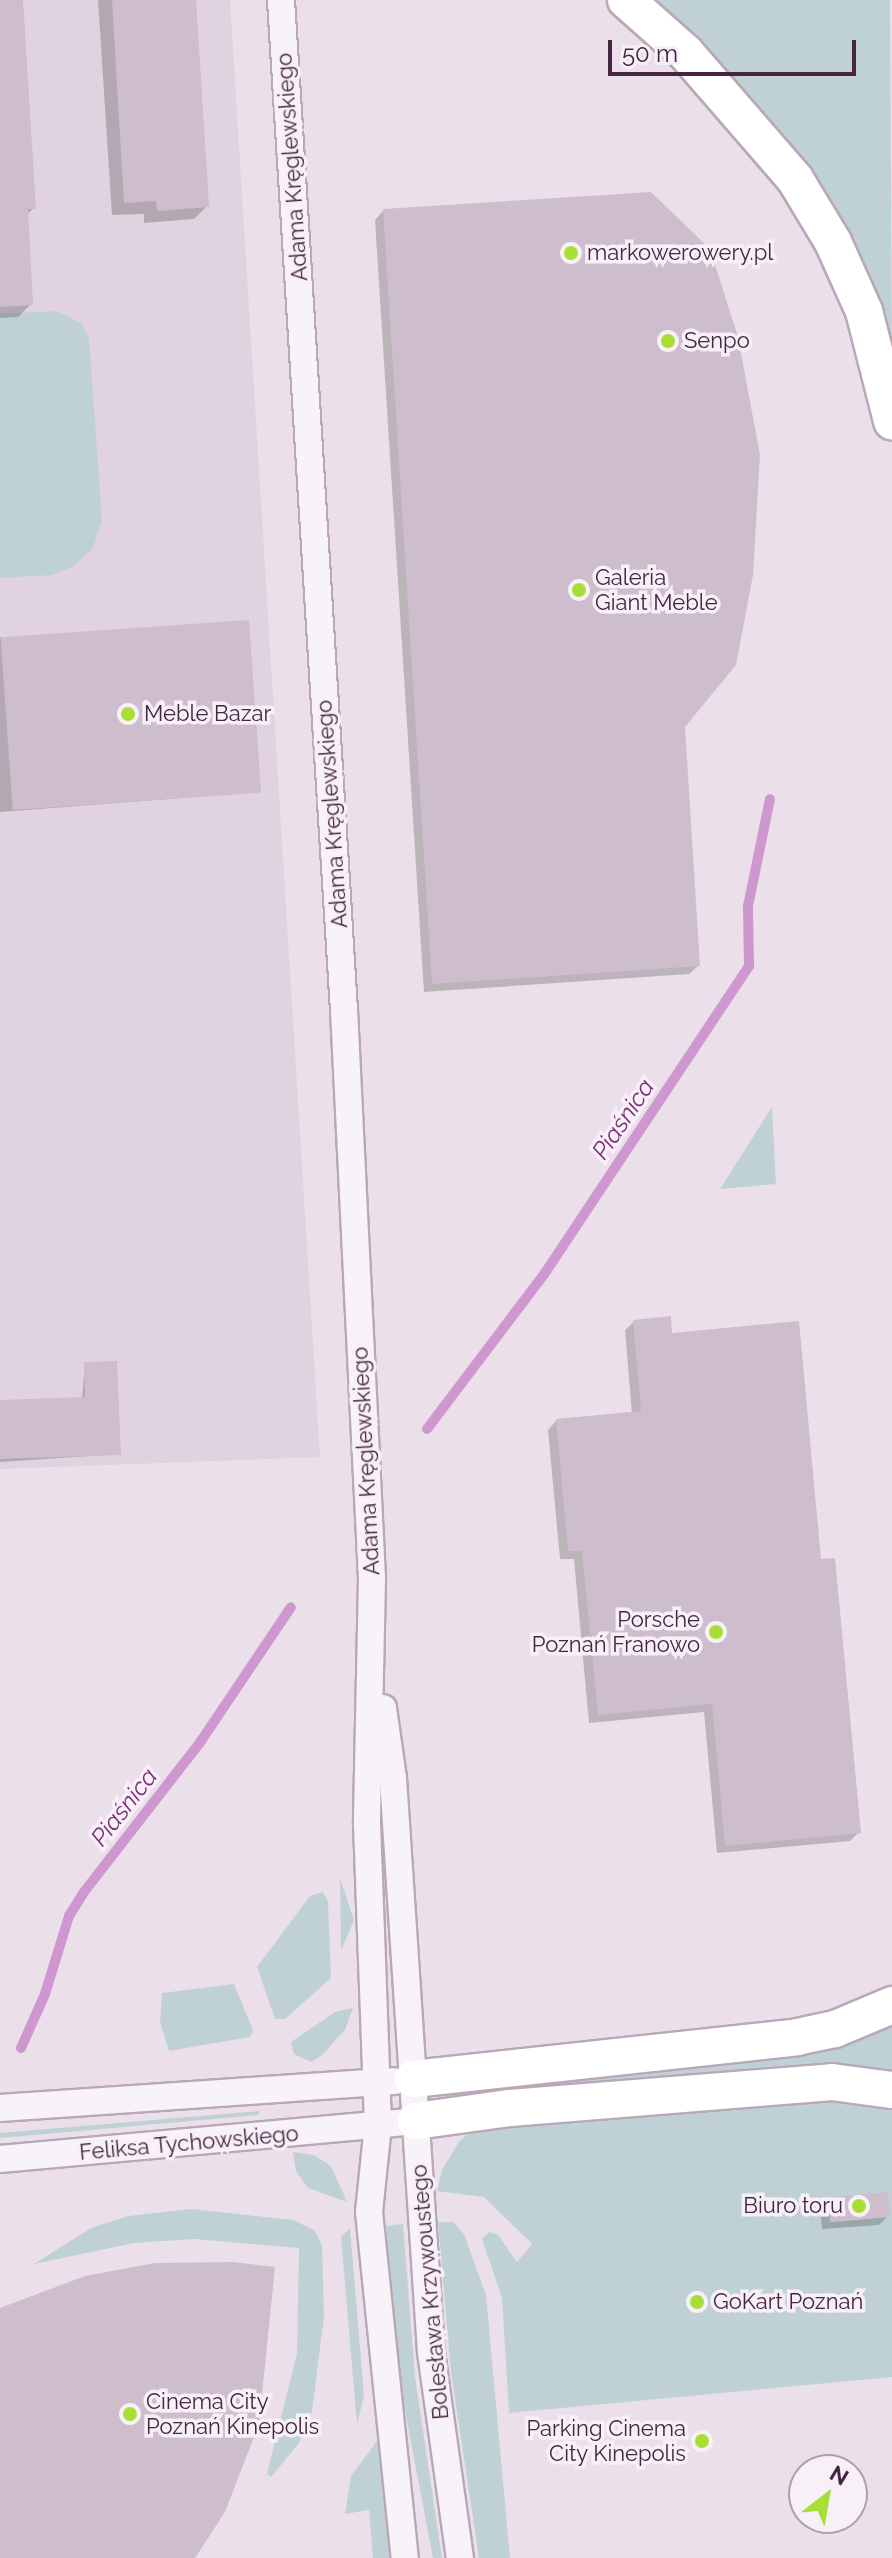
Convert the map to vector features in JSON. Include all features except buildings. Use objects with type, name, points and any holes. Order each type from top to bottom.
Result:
[{"type":"main road","points":[[626,0],[685,52],[795,179],[833,242],[864,311],[892,421]]},
{"type":"main road","points":[[413,2079],[786,2039],[835,2029],[892,2005]]},
{"type":"main road","points":[[416,2121],[510,2108],[832,2082],[892,2090]]},
{"type":"street","name":"Adama Kręglewskiego","points":[[281,0],[344,1010],[373,1629],[367,1824],[377,2083]]},
{"type":"street","name":"Adama Kręglewskiego","points":[[373,1629],[393,1778],[413,2079]]},
{"type":"street","name":"Feliksa Tychowskiego","points":[[0,2108],[413,2079]]},
{"type":"street","name":"Bolesława Krzywoustego","points":[[413,2079],[433,2376],[460,2558]]},
{"type":"street","name":"Bolesława Krzywoustego","points":[[377,2083],[378,2125],[369,2212],[405,2558]]},
{"type":"street","name":"Feliksa Tychowskiego","points":[[0,2159],[416,2121]]},
{"type":"shaded area","points":[[0,0],[230,0],[320,1457],[0,1469]]},
{"type":"shaded area","points":[[649,0],[890,0],[892,342],[852,237],[797,151],[749,94]]},
{"type":"shaded area","points":[[57,311],[82,324],[89,339],[102,520],[93,548],[72,567],[52,575],[0,578],[0,314]]},
{"type":"shaded area","points":[[772,1107],[776,1184],[720,1189]]},
{"type":"shaded area","points":[[340,1878],[354,1920],[341,1951]]},
{"type":"shaded area","points":[[323,1892],[328,1901],[331,1978],[285,2019],[275,2019],[257,1967],[310,1896]]},
{"type":"shaded area","points":[[234,1984],[253,2030],[250,2037],[169,2051],[160,2022],[162,1993]]},
{"type":"shaded area","points":[[353,2008],[345,2030],[321,2056],[311,2062],[294,2054],[291,2042],[335,2012]]},
{"type":"shaded area","points":[[892,2027],[892,2072],[859,2068],[450,2097],[455,2090],[805,2054]]},
{"type":"shaded area","name":"GoKart Poznań","points":[[798,2097],[892,2104],[892,2377],[509,2413],[502,2298],[482,2239],[489,2232],[498,2235],[517,2262],[532,2244],[484,2197],[437,2191],[442,2170],[460,2140],[479,2127]]},
{"type":"shaded area","points":[[259,2111],[259,2115],[0,2138],[0,2133]]},
{"type":"shaded area","points":[[293,2152],[314,2155],[331,2166],[347,2202],[308,2188],[296,2171]]},
{"type":"shaded area","points":[[191,2209],[294,2220],[315,2231],[322,2245],[324,2316],[312,2412],[299,2443],[271,2477],[267,2474],[297,2354],[299,2248],[194,2239],[134,2243],[34,2264],[91,2228],[128,2216]]},
{"type":"shaded area","points":[[438,2222],[453,2222],[464,2234],[486,2295],[510,2558],[479,2558],[451,2372]]},
{"type":"shaded area","points":[[403,2224],[415,2377],[442,2558],[433,2558],[398,2374],[386,2226]]},
{"type":"shaded area","points":[[350,2228],[364,2396],[357,2424],[341,2237]]},
{"type":"shaded area","points":[[380,2437],[394,2558],[373,2558],[369,2510],[345,2514],[351,2476]]},
{"type":"waterway","name":"Piaśnica","points":[[427,1429],[545,1273],[749,966],[748,906],[770,799]]},
{"type":"waterway","name":"Piaśnica","points":[[21,2048],[45,1994],[69,1916],[84,1892],[201,1741],[291,1607]]},
{"type":"place","name":"markowerowery.pl","points":[[571,253]]},
{"type":"place","name":"Senpo","points":[[668,341]]},
{"type":"place","name":"Galeria Giant Meble","points":[[579,590]]},
{"type":"place","name":"Meble Bazar","points":[[128,714]]},
{"type":"place","name":"Porsche Poznań Franowo","points":[[716,1632]]},
{"type":"place","name":"Biuro toru","points":[[859,2206]]},
{"type":"place","name":"GoKart Poznań","points":[[697,2302]]},
{"type":"place","name":"Cinema City Poznań Kinepolis","points":[[130,2414]]},
{"type":"place","name":"Parking Cinema City Kinepolis","points":[[702,2441]]}]
